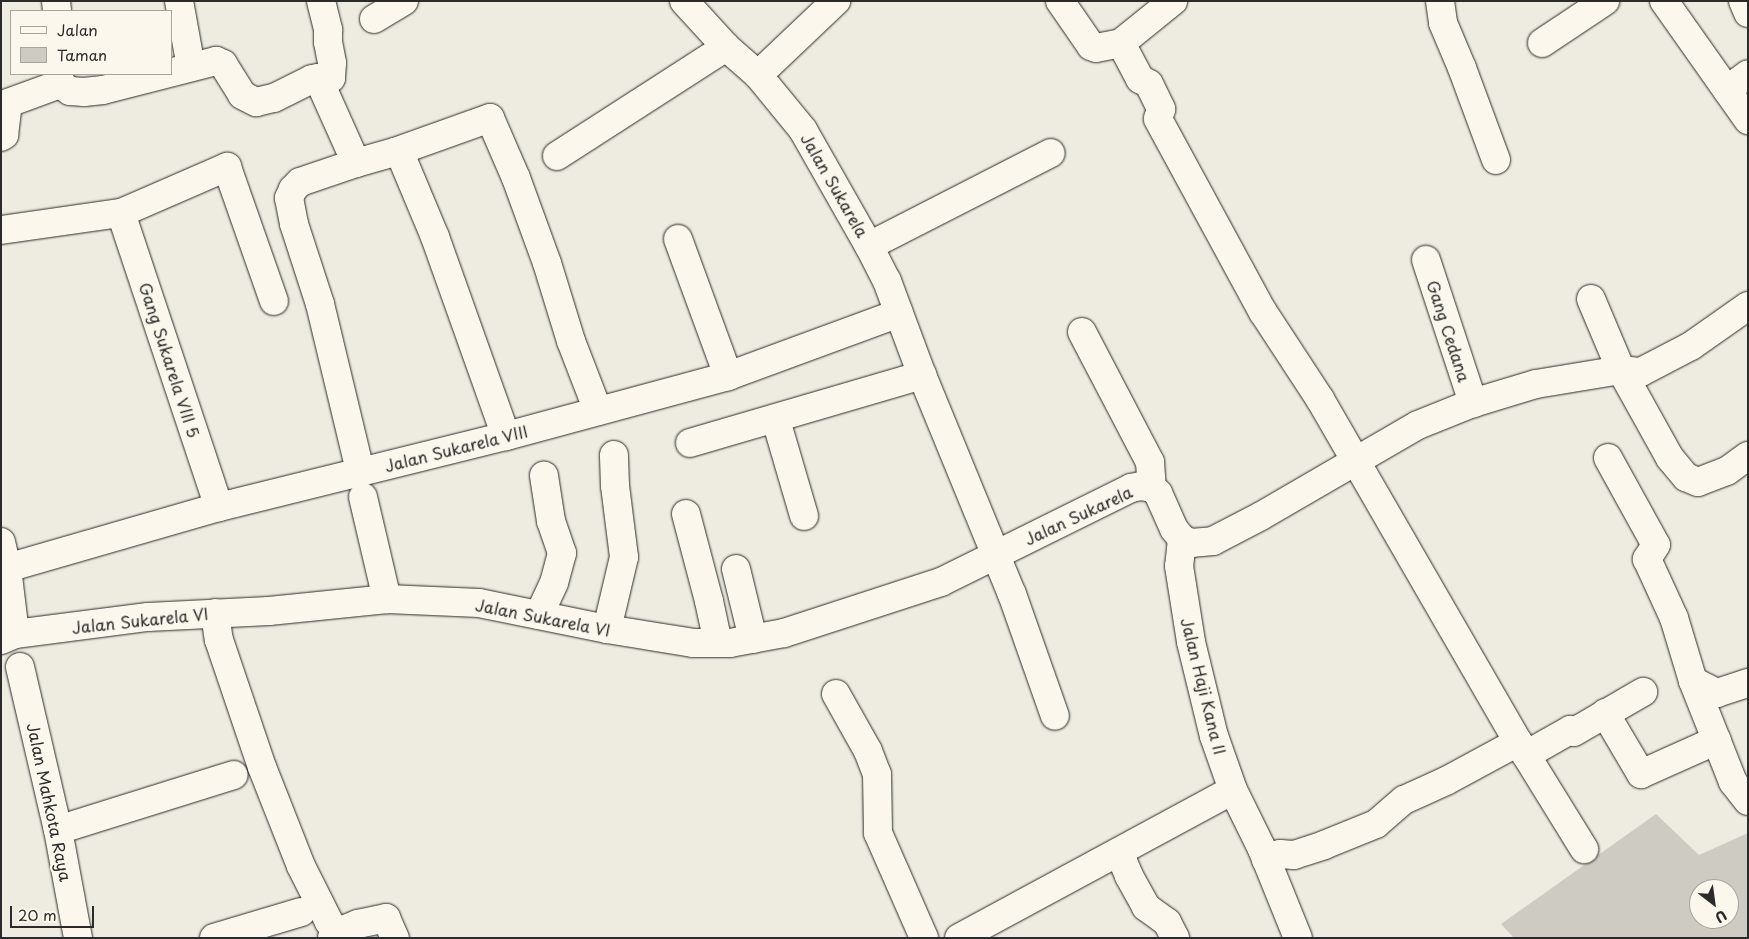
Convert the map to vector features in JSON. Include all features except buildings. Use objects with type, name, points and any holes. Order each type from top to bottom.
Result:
[{"type":"street","points":[[179,1],[191,67]]},
{"type":"street","points":[[321,1],[328,30],[332,63],[331,78],[322,84]]},
{"type":"street","points":[[374,19],[404,1]]},
{"type":"street","name":"Jalan Sukarela","points":[[684,1],[726,47],[758,74],[803,130],[869,246],[887,281],[922,375],[996,554],[1132,488],[1141,486],[1152,488],[1164,503],[1174,529],[1182,539]]},
{"type":"street","points":[[758,74],[836,1]]},
{"type":"street","points":[[1060,1],[1094,48],[1121,43],[1173,1]]},
{"type":"street","points":[[1440,1],[1443,23],[1496,160]]},
{"type":"street","points":[[1542,44],[1605,1]]},
{"type":"street","points":[[1664,1],[1738,82],[1748,120]]},
{"type":"street","points":[[1743,1],[1748,13]]},
{"type":"street","points":[[1121,43],[1140,78],[1149,84],[1161,109],[1158,118],[1263,312],[1320,399],[1522,749],[1584,849]]},
{"type":"street","points":[[557,156],[726,47]]},
{"type":"street","points":[[172,72],[216,61],[223,64],[242,95],[256,102],[274,98],[312,79],[318,78],[356,162]]},
{"type":"street","points":[[1,137],[4,135],[8,103],[59,79],[70,91],[104,90],[161,75]]},
{"type":"street","points":[[388,600],[320,304],[294,224],[289,198],[293,188],[300,182],[356,162],[395,152],[490,118],[516,178],[547,262],[571,341],[598,411]]},
{"type":"street","points":[[395,152],[402,158],[435,238],[506,436]]},
{"type":"street","points":[[869,246],[1052,153]]},
{"type":"street","points":[[1,230],[121,213],[227,167],[274,301]]},
{"type":"street","name":"Gang Sukarela VIII 5","points":[[121,213],[219,508]]},
{"type":"street","points":[[678,239],[728,376]]},
{"type":"street","name":"Gang Cedana","points":[[1426,260],[1473,403]]},
{"type":"street","points":[[1591,299],[1621,370],[1670,458],[1686,477],[1698,482],[1727,471],[1748,456]]},
{"type":"street","points":[[1182,539],[1191,543],[1213,541],[1261,516],[1418,425],[1473,403],[1536,384],[1621,370],[1641,372],[1691,346],[1748,306]]},
{"type":"street","name":"Jalan Sukarela VIII","points":[[4,555],[219,508],[362,484],[506,436],[728,376],[900,314]]},
{"type":"street","points":[[1082,332],[1150,462],[1152,488]]},
{"type":"street","points":[[690,443],[776,420],[922,375]]},
{"type":"street","points":[[776,420],[804,516]]},
{"type":"street","points":[[608,629],[624,556],[615,486],[614,455]]},
{"type":"street","points":[[1608,458],[1656,545],[1647,559],[1674,618],[1693,681],[1733,782],[1748,801]]},
{"type":"street","points":[[539,615],[554,583],[562,554],[551,521],[544,476]]},
{"type":"street","points":[[686,514],[718,643]]},
{"type":"street","name":"Jalan Haji Kana II","points":[[1182,539],[1179,566],[1191,642],[1214,736],[1233,790],[1266,860],[1298,938]]},
{"type":"street","points":[[996,554],[1032,648],[1055,716]]},
{"type":"street","name":"Jalan Sukarela VI","points":[[8,637],[148,617],[388,600],[480,603],[608,629],[693,643],[718,643],[784,633],[941,582],[970,570],[996,554]]},
{"type":"street","points":[[4,555],[8,637]]},
{"type":"street","points":[[736,569],[754,639]]},
{"type":"street","points":[[215,613],[219,640],[262,767],[301,866],[335,935],[358,924],[386,918],[395,938]]},
{"type":"street","name":"Jalan Mahkota Raya","points":[[20,668],[58,830],[78,938]]},
{"type":"street","points":[[1693,681],[1706,689],[1718,693],[1748,683]]},
{"type":"street","points":[[1266,860],[1280,854],[1294,854],[1324,845],[1376,824],[1404,800],[1522,749],[1570,730],[1574,732],[1643,692]]},
{"type":"street","points":[[836,694],[868,751],[877,774],[878,834],[924,938]]},
{"type":"street","points":[[1605,713],[1641,774],[1717,740]]},
{"type":"street","points":[[58,830],[234,774]]},
{"type":"street","points":[[959,938],[1233,790]]},
{"type":"street","points":[[1119,852],[1128,876],[1146,907],[1167,922],[1175,938]]},
{"type":"street","points":[[214,938],[301,912]]},
{"type":"green space","points":[[1656,814],[1699,855],[1748,833],[1748,938],[1514,938],[1501,924]]}]
